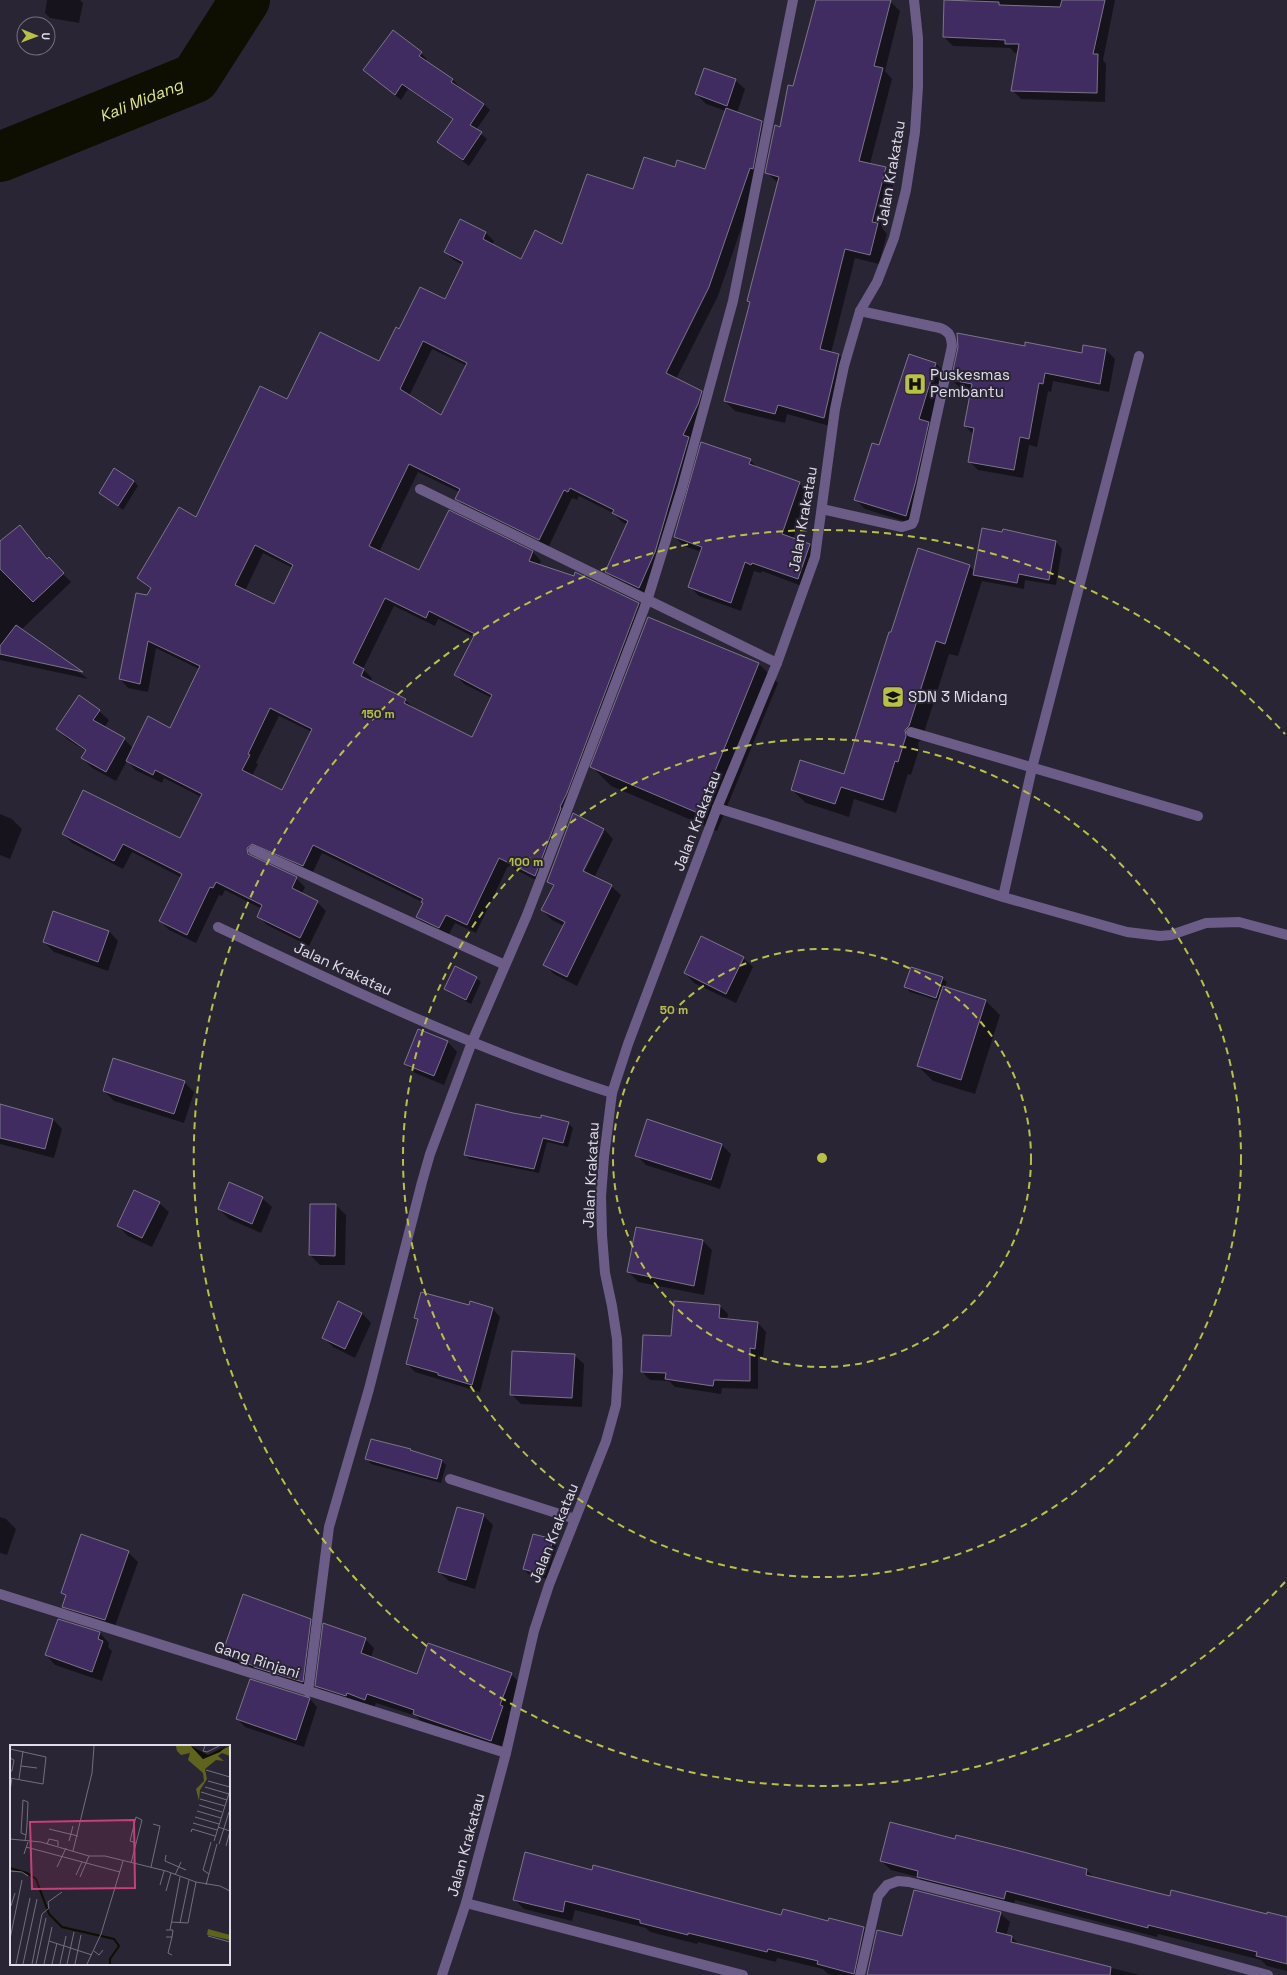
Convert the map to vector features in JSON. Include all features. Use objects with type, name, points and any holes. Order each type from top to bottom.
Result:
[{"type":"street","points":[[308,1692],[329,1527],[369,1389],[430,1154],[472,1042],[527,915],[647,601],[682,488],[733,301],[793,0]]},
{"type":"street","name":"Jalan Krakatau","points":[[442,1975],[466,1902],[506,1753],[534,1631],[549,1585],[606,1441],[616,1405],[618,1372],[616,1339],[612,1306],[605,1273],[602,1227],[604,1157],[612,1093],[628,1044],[717,808],[778,663],[815,558],[835,409],[844,366],[860,311],[877,282],[894,238],[906,190],[916,132],[918,87],[918,38],[914,0]]},
{"type":"street","points":[[822,509],[902,527],[912,524],[918,504],[952,346],[951,337],[947,331],[940,328],[860,311]]},
{"type":"street","points":[[1003,897],[1032,768],[1139,356]]},
{"type":"street","points":[[420,489],[647,601],[778,663]]},
{"type":"street","points":[[911,732],[1198,816]]},
{"type":"street","points":[[717,808],[1003,897],[1111,928],[1149,936],[1170,935],[1206,923],[1239,922],[1255,925],[1287,935]]},
{"type":"street","points":[[253,850],[505,965]]},
{"type":"street","name":"Jalan Krakatau","points":[[218,927],[451,1034],[612,1093]]},
{"type":"street","points":[[450,1479],[575,1519]]},
{"type":"street","name":"Gang Rinjani","points":[[0,1594],[506,1753]]},
{"type":"street","points":[[860,1975],[878,1896],[887,1885],[898,1881],[909,1882],[1135,1939],[1268,1975]]},
{"type":"street","points":[[466,1902],[743,1975]]},
{"type":"building","points":[[816,0],[891,0],[874,66],[883,68],[859,161],[886,167],[872,222],[878,223],[870,255],[845,249],[820,349],[839,354],[824,418],[778,405],[775,414],[724,401],[750,302],[747,301],[779,177],[765,173],[775,125],[780,127],[788,85],[793,86]]},
{"type":"building","points":[[944,0],[999,2],[999,5],[1060,7],[1062,0],[1105,0],[1093,54],[1098,54],[1097,93],[1011,91],[1019,44],[1005,44],[1005,40],[943,37]]},
{"type":"building","points":[[393,30],[422,52],[419,56],[453,79],[451,82],[484,104],[470,125],[482,132],[463,160],[437,142],[453,119],[402,84],[395,95],[363,70]]},
{"type":"building","points":[[704,68],[736,79],[727,106],[695,94]]},
{"type":"building","points":[[726,108],[762,121],[753,169],[750,168],[709,287],[666,373],[702,391],[698,404],[683,435],[689,437],[655,552],[639,588],[605,572],[628,521],[612,513],[614,510],[570,488],[568,492],[564,490],[539,540],[455,499],[460,489],[409,464],[369,546],[419,570],[449,510],[533,551],[529,561],[574,576],[575,572],[639,603],[567,793],[560,807],[561,808],[535,876],[499,858],[467,925],[446,915],[439,928],[416,917],[423,903],[421,902],[423,899],[313,845],[303,866],[252,844],[247,848],[248,854],[297,877],[292,888],[318,901],[300,938],[257,917],[262,905],[216,882],[213,888],[210,887],[187,935],[159,921],[182,874],[123,844],[114,861],[62,834],[83,790],[180,838],[202,794],[155,770],[153,775],[126,761],[148,716],[170,728],[200,666],[148,641],[140,684],[119,679],[136,593],[147,595],[151,588],[137,578],[179,507],[196,517],[260,386],[287,399],[320,332],[379,361],[396,327],[399,329],[420,287],[445,299],[463,262],[444,252],[460,219],[486,232],[483,239],[521,259],[535,230],[562,244],[587,174],[633,189],[644,157],[675,167],[677,160],[705,169]],"holes":[[[423,341],[467,363],[441,415],[400,389]],[[255,545],[293,565],[274,604],[235,585]],[[385,598],[426,618],[429,611],[475,634],[454,675],[492,695],[472,737],[404,703],[406,699],[361,676],[364,669],[353,663]],[[270,708],[312,729],[282,790],[242,770],[250,755],[248,754]]]},
{"type":"building","points":[[957,333],[1025,346],[1025,342],[1082,353],[1083,345],[1106,349],[1100,384],[1045,373],[1043,384],[1039,383],[1029,439],[1020,437],[1014,470],[968,462],[974,428],[964,426],[972,384],[951,380],[958,347]]},
{"type":"building","points":[[909,354],[936,363],[919,419],[929,422],[906,516],[854,500],[872,443],[879,445]]},
{"type":"building","points":[[701,442],[751,459],[749,464],[800,482],[782,534],[810,544],[798,579],[745,562],[731,603],[688,587],[702,547],[674,537]]},
{"type":"building","points":[[114,468],[134,481],[118,506],[99,493]]},
{"type":"building","points":[[20,525],[47,559],[49,557],[64,573],[33,602],[0,569],[0,541]]},
{"type":"building","points":[[982,528],[1002,532],[1003,529],[1056,541],[1049,580],[1019,574],[1017,583],[973,575]]},
{"type":"building","points":[[918,548],[970,565],[945,644],[936,641],[909,726],[905,730],[906,736],[898,762],[895,761],[883,800],[841,787],[835,804],[791,790],[800,760],[844,774],[889,632],[891,632]]},
{"type":"building","points":[[648,617],[759,663],[698,813],[590,767]]},
{"type":"building","points":[[16,625],[83,672],[0,654],[0,646]]},
{"type":"building","points":[[79,695],[100,710],[93,720],[125,738],[106,772],[81,758],[86,750],[56,729]]},
{"type":"building","points":[[573,813],[604,829],[583,871],[612,885],[567,977],[543,965],[565,922],[541,910],[554,885],[547,882]]},
{"type":"building","points":[[53,911],[109,931],[98,962],[43,942]]},
{"type":"building","points":[[701,936],[744,957],[726,994],[684,973]]},
{"type":"building","points":[[455,966],[477,977],[466,1000],[444,989]]},
{"type":"building","points":[[911,967],[943,977],[936,998],[904,987]]},
{"type":"building","points":[[943,986],[986,1000],[961,1080],[917,1066]]},
{"type":"building","points":[[418,1029],[448,1041],[434,1076],[404,1064]]},
{"type":"building","points":[[113,1058],[185,1081],[174,1114],[103,1091]]},
{"type":"building","points":[[0,1104],[53,1119],[45,1149],[0,1138]]},
{"type":"building","points":[[476,1104],[513,1113],[541,1118],[541,1115],[569,1122],[563,1143],[543,1138],[534,1169],[464,1155]]},
{"type":"building","points":[[647,1119],[722,1144],[711,1180],[635,1156]]},
{"type":"building","points":[[229,1182],[263,1197],[252,1224],[218,1209]]},
{"type":"building","points":[[134,1190],[160,1202],[142,1238],[117,1226]]},
{"type":"building","points":[[310,1204],[336,1204],[335,1256],[309,1255]]},
{"type":"building","points":[[636,1227],[703,1240],[694,1286],[627,1272]]},
{"type":"building","points":[[421,1292],[469,1305],[470,1301],[493,1308],[472,1385],[406,1364],[418,1319],[414,1318]]},
{"type":"building","points":[[338,1301],[362,1313],[345,1349],[322,1338]]},
{"type":"building","points":[[674,1301],[720,1305],[719,1318],[758,1322],[755,1349],[750,1348],[750,1381],[714,1380],[713,1386],[665,1379],[666,1373],[641,1372],[643,1335],[671,1336]]},
{"type":"building","points":[[512,1351],[575,1354],[572,1398],[510,1395]]},
{"type":"building","points":[[371,1439],[411,1449],[410,1450],[442,1460],[437,1479],[365,1459]]},
{"type":"building","points":[[457,1507],[484,1514],[466,1580],[438,1572]]},
{"type":"building","points":[[81,1534],[129,1551],[105,1620],[62,1607],[66,1595],[61,1593]]},
{"type":"building","points":[[533,1534],[553,1539],[543,1575],[523,1569]]},
{"type":"building","points":[[243,1594],[311,1619],[303,1682],[254,1667],[222,1654]]},
{"type":"building","points":[[58,1619],[100,1632],[98,1639],[103,1641],[92,1672],[45,1655]]},
{"type":"building","points":[[323,1623],[366,1638],[361,1653],[417,1674],[428,1643],[512,1673],[500,1705],[503,1706],[491,1741],[413,1714],[414,1710],[367,1694],[365,1700],[347,1693],[346,1696],[315,1686]]},
{"type":"building","points":[[250,1679],[310,1698],[296,1740],[236,1719]]},
{"type":"building","points":[[890,1822],[955,1839],[956,1835],[1016,1850],[1087,1869],[1086,1875],[1170,1896],[1171,1890],[1267,1914],[1267,1912],[1287,1917],[1287,1964],[1256,1956],[1257,1952],[1148,1925],[1148,1928],[1006,1891],[1004,1899],[917,1877],[918,1871],[880,1861]]},
{"type":"building","points":[[525,1852],[592,1870],[593,1865],[781,1915],[783,1909],[828,1921],[829,1918],[864,1927],[854,1974],[817,1964],[818,1961],[768,1949],[767,1952],[688,1933],[688,1935],[640,1923],[640,1920],[565,1901],[563,1912],[513,1900]]},
{"type":"building","points":[[914,1890],[1001,1912],[996,1932],[1012,1936],[1011,1942],[1111,1967],[1110,1975],[867,1975],[877,1930],[902,1936]]},
{"type":"waterway","name":"Kali Midang","points":[[0,157],[195,78],[245,0]]},
{"type":"place","name":"Puskesmas Pembantu","points":[[915,384]]},
{"type":"place","name":"SDN 3 Midang","points":[[893,697]]}]
